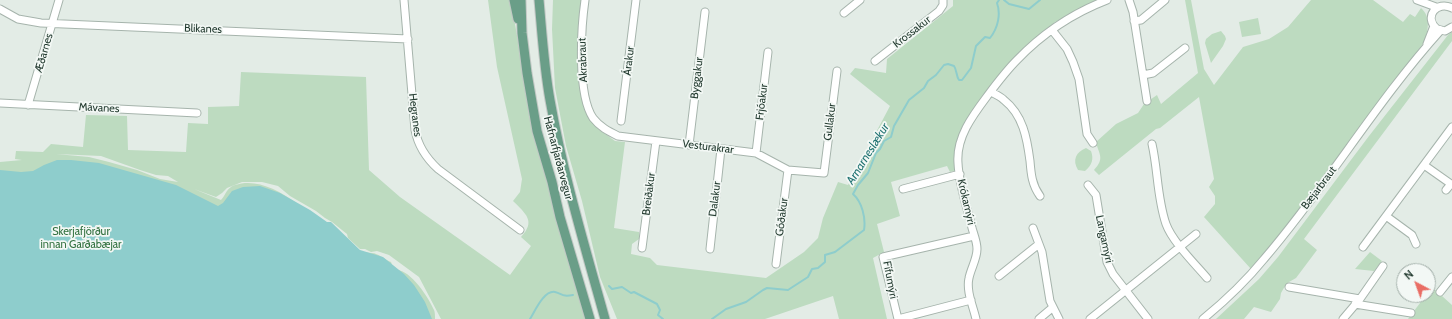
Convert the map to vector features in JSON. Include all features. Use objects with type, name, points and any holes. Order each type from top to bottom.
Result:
[{"type":"main road","points":[[514,0],[522,33]]},
{"type":"main road","name":"Hafnarfjarðarvegur","points":[[521,0],[522,33],[526,73],[537,131],[590,319]]},
{"type":"main road","name":"Hafnarfjarðarvegur","points":[[539,0],[548,88],[557,136],[605,319]]},
{"type":"main road","points":[[542,32],[544,0]]},
{"type":"street","name":"Æðarnes","points":[[28,105],[59,0]]},
{"type":"street","name":"Hegranes","points":[[404,0],[415,130],[422,149],[429,160],[438,169],[520,230]]},
{"type":"street","name":"Akrabraut","points":[[585,0],[582,24],[582,67],[586,103],[594,118]]},
{"type":"street","name":"Árakur","points":[[621,121],[636,0]]},
{"type":"street","points":[[844,13],[860,0]]},
{"type":"street","name":"Krossakur","points":[[875,61],[939,11],[944,0]]},
{"type":"street","name":"Krókamýri","points":[[976,319],[968,284],[969,276],[977,252],[960,174],[958,156],[963,135],[969,122],[1016,61],[1052,30],[1082,12],[1107,0]]},
{"type":"street","points":[[1129,0],[1133,12],[1147,101]]},
{"type":"street","points":[[1134,21],[1141,20],[1165,0]]},
{"type":"street","points":[[1421,2],[1436,8],[1450,5]]},
{"type":"street","points":[[1421,2],[1432,14]]},
{"type":"street","points":[[1436,8],[1432,14],[1431,21],[1434,26],[1441,30],[1452,28]]},
{"type":"street","name":"Blikanes","points":[[0,9],[18,19],[30,22],[408,39]]},
{"type":"street","name":"Byggakur","points":[[689,144],[705,12]]},
{"type":"street","name":"Bæjarbraut","points":[[1425,48],[1434,26]]},
{"type":"street","points":[[1052,30],[1067,49],[1073,62],[1079,79],[1087,134],[1094,143]]},
{"type":"street","name":"Bæjarbraut","points":[[1203,319],[1240,285],[1270,252],[1292,225],[1392,90],[1441,30]]},
{"type":"street","points":[[1143,75],[1156,70],[1185,48]]},
{"type":"street","name":"Frjóakur","points":[[756,152],[768,52]]},
{"type":"street","name":"Gullakur","points":[[824,174],[837,71]]},
{"type":"street","points":[[991,92],[1004,99],[1018,114],[1022,122],[1027,143],[1032,181],[1035,190],[1040,196]]},
{"type":"street","name":"Mávanes","points":[[0,103],[197,113]]},
{"type":"street","name":"Vesturakrar","points":[[594,118],[604,128],[618,136],[756,152],[788,170],[824,174]]},
{"type":"street","points":[[1363,247],[1452,127]]},
{"type":"street","name":"Breiðakur","points":[[642,248],[656,141]]},
{"type":"street","points":[[1152,144],[1160,202],[1166,224],[1173,237],[1206,278]]},
{"type":"street","name":"Dalakur","points":[[710,249],[721,149]]},
{"type":"street","points":[[1424,164],[1451,183],[1446,190]]},
{"type":"street","name":"Góðakur","points":[[776,264],[788,170]]},
{"type":"street","points":[[903,188],[960,174]]},
{"type":"street","name":"Langamýri","points":[[1088,185],[1096,196],[1107,262],[1113,274],[1148,319]]},
{"type":"street","points":[[1386,216],[1412,235],[1416,244]]},
{"type":"street","points":[[1033,228],[1042,252],[1052,308],[1059,319]]},
{"type":"street","points":[[1090,319],[1196,234]]},
{"type":"street","name":"Fífumýri","points":[[971,300],[898,319],[883,257],[974,236]]},
{"type":"street","points":[[1000,276],[1039,244]]},
{"type":"street","points":[[1343,319],[1358,302],[1383,266]]},
{"type":"street","points":[[1440,292],[1452,277]]},
{"type":"street","points":[[1289,287],[1411,313]]},
{"type":"street","points":[[1039,319],[1052,308]]},
{"type":"green space","points":[[488,0],[511,0],[532,125],[586,319],[441,319],[419,277],[389,255],[377,251],[371,252],[365,249],[360,249],[348,238],[347,234],[332,222],[290,196],[278,186],[262,182],[242,182],[232,186],[249,183],[263,185],[277,191],[316,218],[351,249],[374,253],[391,262],[396,270],[407,274],[418,285],[434,311],[435,319],[0,319],[0,162],[22,160],[15,159],[16,151],[43,152],[51,144],[83,147],[86,115],[127,116],[128,150],[186,152],[188,123],[208,124],[208,107],[239,106],[241,72],[366,77],[369,170],[400,197],[510,275],[531,246],[521,237],[528,226],[528,218],[513,201],[520,192],[522,179],[497,67]],"holes":[[[56,154],[101,156],[156,175],[168,176],[178,182],[160,179],[137,170],[89,157]],[[232,186],[221,200],[194,189],[216,197]]]},
{"type":"green space","points":[[553,0],[583,0],[578,54],[589,117],[597,128],[615,141],[625,142],[614,228],[639,232],[639,239],[632,244],[631,254],[650,258],[657,265],[766,278],[804,252],[818,238],[823,218],[838,182],[848,185],[890,106],[850,74],[855,68],[886,73],[887,59],[953,6],[953,0],[1102,0],[1055,22],[990,88],[970,114],[957,139],[957,170],[950,172],[947,166],[891,182],[900,216],[877,224],[884,252],[873,258],[887,319],[839,319],[833,296],[765,319],[617,319],[600,277],[582,201],[566,146],[555,88],[552,29]]},
{"type":"green space","points":[[1185,0],[1191,0],[1204,69],[1214,85],[1243,47],[1269,39],[1288,27],[1311,0],[1373,0],[1403,22],[1410,14],[1415,17],[1421,8],[1426,15],[1428,23],[1425,41],[1298,213],[1251,269],[1204,217],[1215,204],[1215,196],[1209,187],[1214,179],[1199,97],[1160,128],[1156,129],[1099,175],[1094,170],[1100,159],[1100,153],[1096,142],[1116,124],[1138,113],[1144,104],[1157,95],[1161,104],[1198,73]]},
{"type":"green space","points":[[1258,18],[1261,34],[1242,37],[1239,22]]},
{"type":"green space","points":[[1221,31],[1226,39],[1211,63],[1205,43],[1206,39],[1212,34]]},
{"type":"green space","points":[[1452,32],[1452,41],[1304,239],[1317,250],[1296,278],[1285,286],[1281,293],[1280,299],[1271,312],[1254,307],[1244,319],[1216,319],[1259,279],[1278,257],[1369,136],[1448,35]]},
{"type":"green space","points":[[1086,148],[1091,151],[1092,162],[1085,171],[1078,170],[1075,163],[1077,154]]},
{"type":"green space","points":[[1370,252],[1382,261],[1374,271],[1355,269]]},
{"type":"green space","points":[[1436,291],[1452,305],[1452,319],[1408,319],[1420,303],[1436,303]]},
{"type":"water","name":"Skerjafjörður innan Garðabæjar","points":[[57,160],[99,163],[176,185],[218,206],[223,203],[232,191],[243,187],[260,186],[280,193],[310,210],[327,222],[331,222],[360,250],[383,257],[404,274],[414,285],[425,302],[432,319],[0,319],[0,170],[21,172],[33,171]]},
{"type":"waterway","name":"Arnarneslækur","points":[[712,319],[726,309],[746,302],[767,288],[788,290],[808,277],[812,269],[818,268],[825,262],[825,255],[835,252],[864,230],[863,210],[859,201],[853,194],[868,173],[876,153],[884,141],[891,137],[894,126],[909,100],[924,88],[928,81],[936,75],[944,65],[948,64],[954,66],[959,80],[962,80],[971,68],[976,46],[985,37],[990,38],[995,30],[999,16],[997,3],[999,0]]},
{"type":"waterway","name":"Arnarneslækur","points":[[1004,0],[1009,4],[1029,9],[1040,0]]},
{"type":"waterway","name":"Arnarneslækur","points":[[609,286],[612,289],[622,287],[631,293],[634,292],[657,304],[660,310],[658,315],[663,319]]},
{"type":"waterway","name":"Arnarneslækur","points":[[530,319],[540,302],[547,294],[555,292],[569,296],[573,295]]}]
